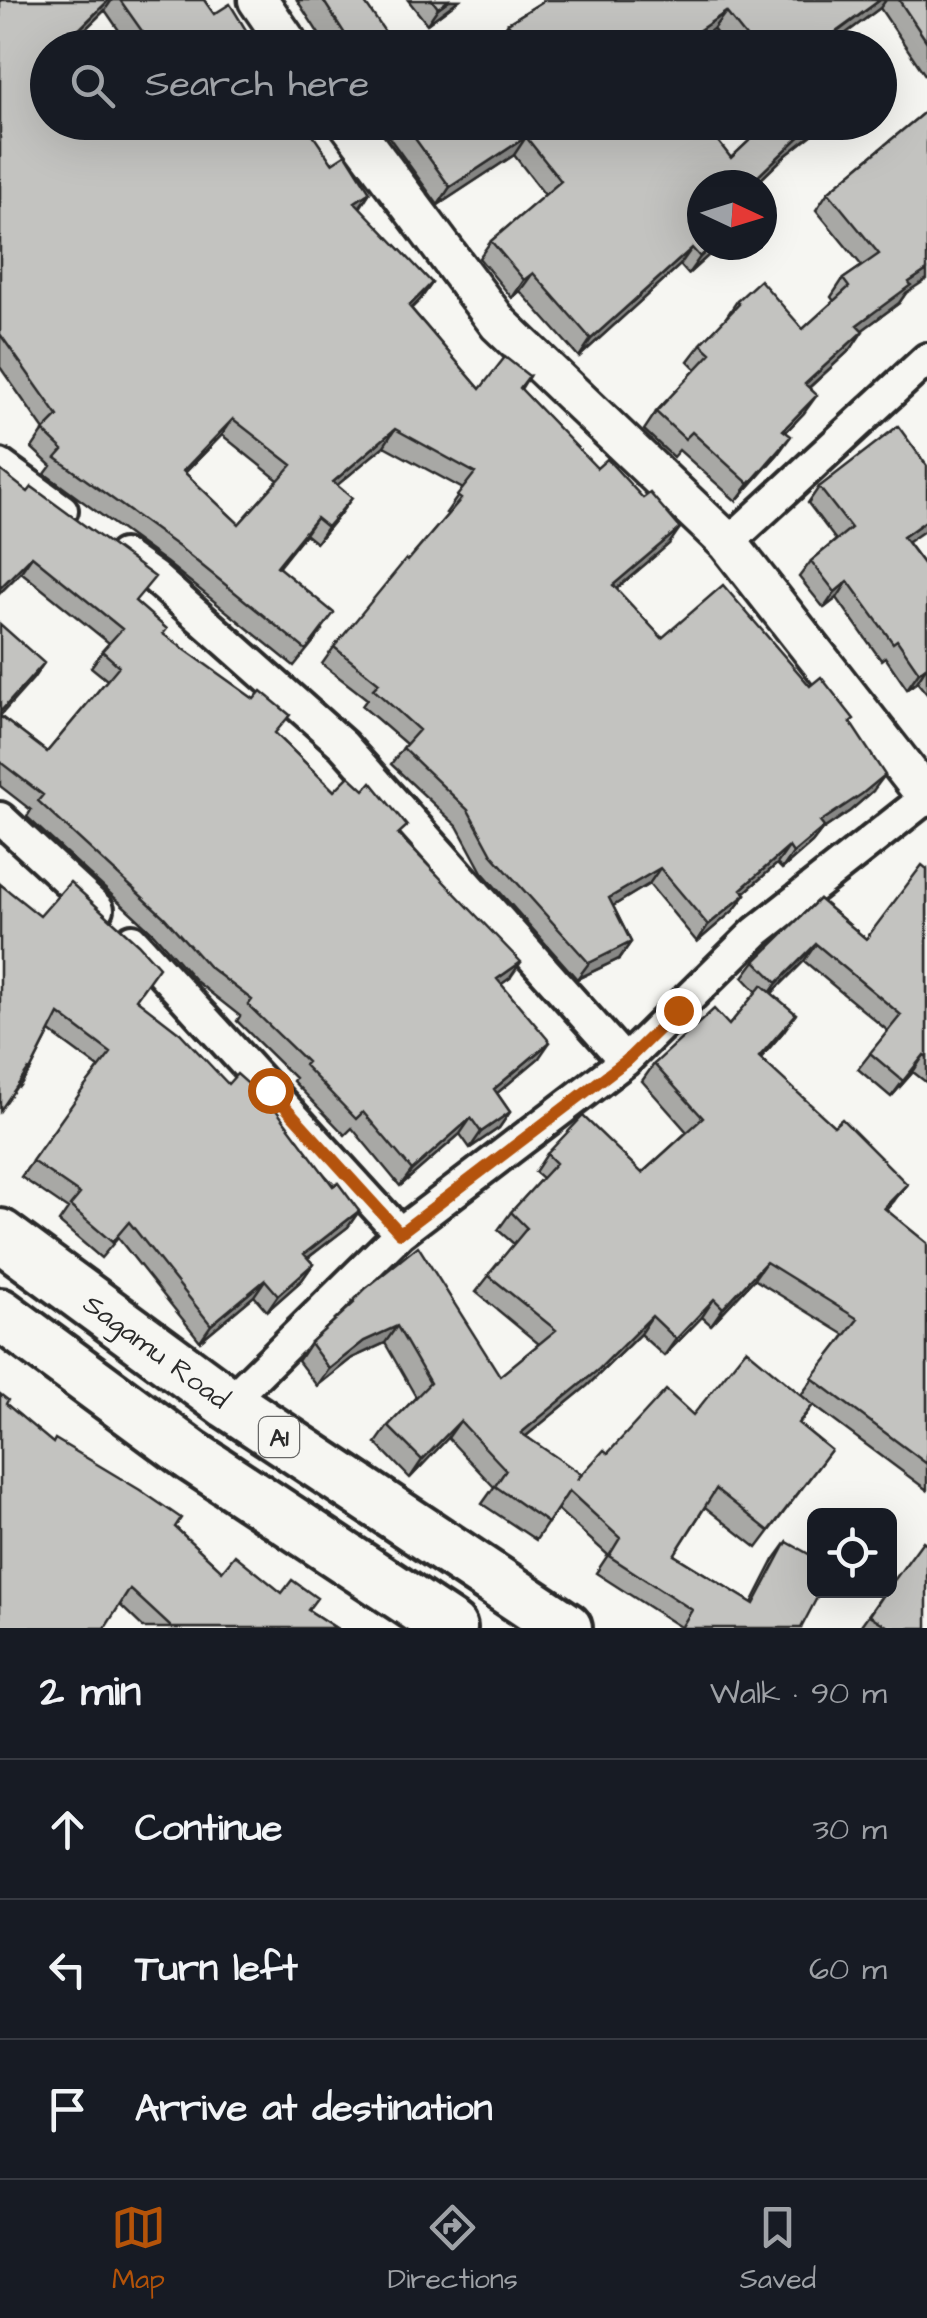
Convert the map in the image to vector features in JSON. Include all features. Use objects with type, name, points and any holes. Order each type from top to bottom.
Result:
[{"type":"highway","name":"Sagamu Road","points":[[0,1235],[228,1403],[566,1628]]},
{"type":"highway","name":"A1","points":[[0,1314],[192,1456],[452,1628]]},
{"type":"street","points":[[258,0],[279,30]]},
{"type":"street","points":[[228,1403],[400,1233],[626,1061],[756,932],[927,797],[728,543],[499,324],[361,140]]},
{"type":"street","points":[[728,543],[927,359]]},
{"type":"street","points":[[0,464],[154,578],[343,745],[626,1061]]},
{"type":"street","points":[[0,818],[140,947],[400,1233]]},
{"type":"building","points":[[0,0],[109,0],[78,30],[30,30],[30,140],[316,140],[332,163],[346,154],[370,192],[355,202],[432,283],[409,306],[480,389],[505,357],[529,376],[520,388],[597,468],[607,459],[643,498],[650,493],[680,528],[613,585],[662,638],[723,585],[810,686],[821,677],[854,719],[850,722],[885,775],[820,822],[824,827],[793,853],[789,847],[741,889],[746,894],[708,925],[660,868],[609,898],[631,942],[589,963],[493,856],[468,810],[403,748],[419,730],[373,689],[379,683],[334,647],[461,499],[457,496],[475,473],[395,429],[333,482],[352,498],[327,527],[316,518],[277,566],[334,613],[306,650],[179,547],[56,458],[63,450],[43,431],[58,416],[0,334]],"holes":[[[233,419],[292,465],[239,524],[183,471]]]},
{"type":"building","points":[[120,0],[204,0],[214,14],[230,4],[246,30],[141,30]]},
{"type":"building","points":[[323,0],[363,0],[384,30],[342,30]]},
{"type":"building","points":[[432,0],[449,0],[438,8]]},
{"type":"building","points":[[545,0],[880,0],[839,30],[740,30],[726,12],[700,30],[512,30],[508,23]]},
{"type":"building","points":[[899,0],[927,0],[927,42]]},
{"type":"building","points":[[927,110],[927,270],[857,325],[863,331],[805,384],[817,395],[783,430],[791,436],[749,484],[692,432],[685,439],[656,412],[711,353],[701,344],[760,280],[803,329],[849,287],[843,279],[879,254],[828,192],[891,140],[897,140],[897,135]]},
{"type":"building","points":[[416,140],[521,140],[450,187]]},
{"type":"building","points":[[528,140],[717,140],[731,158],[750,140],[796,140],[765,170],[687,170],[687,253],[591,339],[533,273],[524,280],[491,241],[561,181]]},
{"type":"building","points":[[898,426],[927,466],[927,520],[903,537],[927,569],[927,666],[919,672],[848,581],[835,592],[811,561],[851,528],[819,487]]},
{"type":"building","points":[[0,470],[28,492],[32,487],[155,577],[135,601],[167,629],[163,634],[254,699],[261,691],[290,715],[275,733],[334,791],[349,776],[364,790],[371,782],[407,826],[398,834],[521,962],[497,979],[550,1042],[494,1089],[510,1112],[481,1132],[471,1118],[412,1170],[363,1112],[356,1119],[304,1065],[307,1062],[248,1005],[252,1000],[208,966],[164,917],[38,801],[43,795],[0,762],[0,716],[47,752],[119,666],[102,651],[122,629],[32,556],[0,588]]},
{"type":"building","points":[[0,624],[44,663],[0,712]]},
{"type":"building","points":[[922,865],[927,869],[927,1057],[924,1055],[903,1081],[870,1053],[901,1015],[816,944],[777,983],[755,961],[819,899],[866,939]]},
{"type":"building","points":[[70,882],[159,967],[136,999],[180,1033],[228,1084],[237,1074],[273,1106],[333,1186],[338,1183],[359,1211],[304,1254],[313,1264],[278,1295],[265,1280],[211,1325],[129,1222],[112,1242],[70,1206],[80,1194],[32,1161],[111,1053],[59,1014],[30,1071],[0,1111],[0,884],[40,916]]},
{"type":"building","points":[[762,985],[796,1014],[759,1057],[834,1126],[842,1119],[907,1184],[884,1208],[927,1243],[927,1464],[812,1378],[858,1319],[766,1262],[723,1308],[714,1299],[676,1339],[652,1316],[599,1369],[521,1433],[581,1474],[577,1480],[604,1450],[608,1453],[666,1390],[693,1415],[746,1349],[813,1405],[798,1423],[831,1450],[769,1531],[716,1489],[674,1555],[754,1604],[787,1542],[807,1553],[807,1598],[817,1598],[801,1628],[681,1628],[692,1610],[609,1556],[620,1538],[569,1491],[548,1523],[495,1486],[506,1470],[460,1421],[422,1460],[388,1426],[430,1383],[397,1326],[364,1341],[329,1369],[310,1343],[365,1289],[418,1246],[500,1376],[556,1330],[488,1275],[527,1228],[511,1212],[556,1163],[547,1154],[583,1116],[642,1173],[703,1118],[654,1064],[714,1009],[729,1025]]},
{"type":"building","points":[[0,1394],[8,1400],[6,1404],[53,1443],[55,1439],[181,1518],[175,1527],[222,1571],[235,1555],[282,1593],[292,1580],[317,1598],[308,1610],[336,1628],[172,1628],[130,1589],[105,1628],[0,1628]]},
{"type":"building","points":[[923,1541],[927,1544],[927,1628],[890,1628],[869,1615],[881,1598],[897,1598],[897,1576]]},
{"type":"route","points":[[270,1090],[400,1233],[626,1061],[678,1010]]}]
